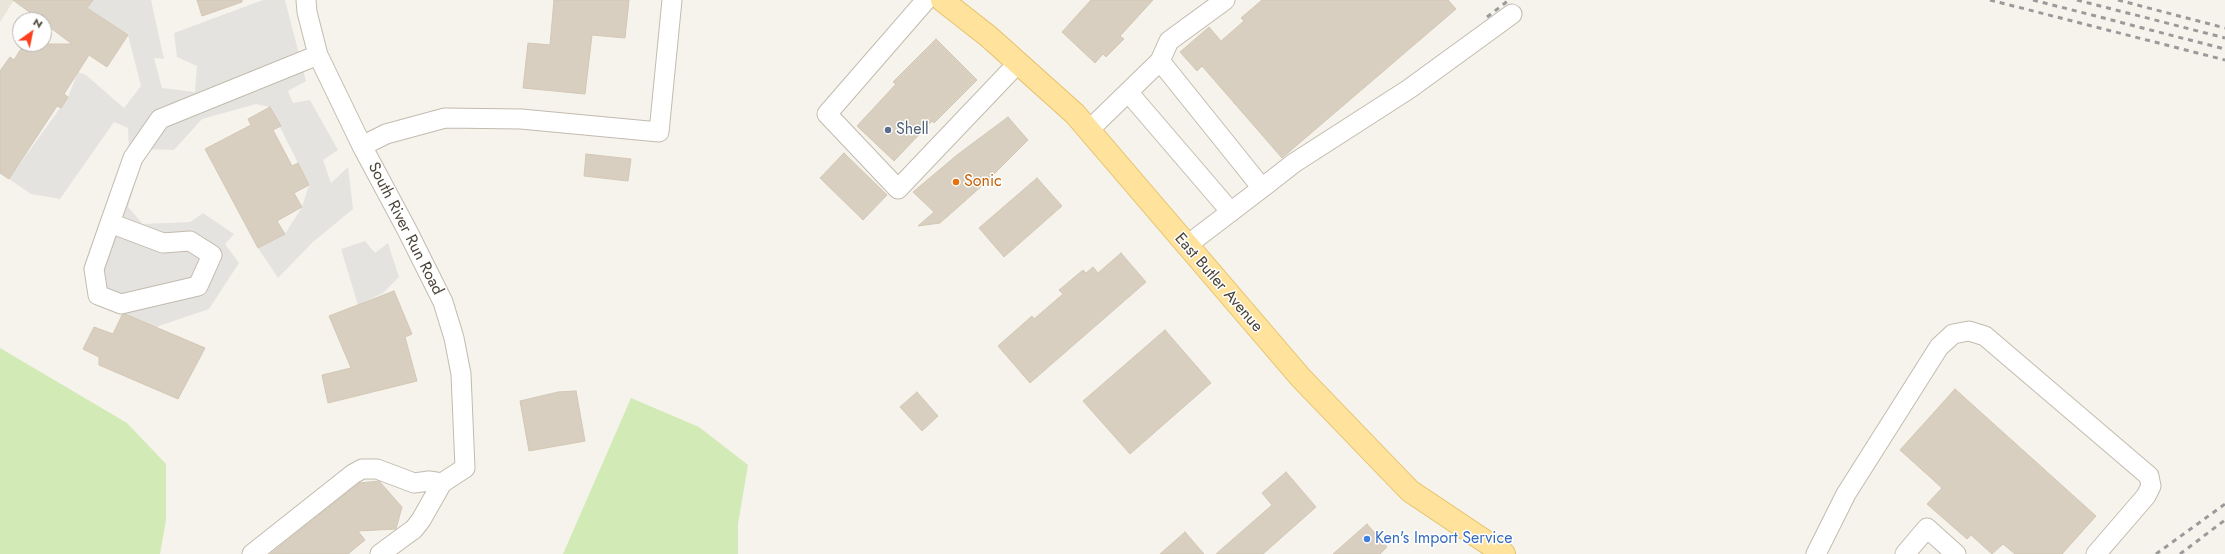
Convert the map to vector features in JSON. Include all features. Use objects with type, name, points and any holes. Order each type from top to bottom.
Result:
[{"type":"main road","name":"East Butler Avenue","points":[[942,0],[1018,63],[1075,114],[1186,246],[1301,378],[1410,491],[1504,554]]},
{"type":"street","name":"South River Run Road","points":[[306,0],[307,12],[318,55],[362,146],[407,230],[443,302],[454,338],[461,374],[465,468],[442,483]]},
{"type":"street","points":[[362,146],[386,134],[445,118],[521,119],[659,132],[672,0]]},
{"type":"street","points":[[926,0],[827,114],[898,189],[1018,63]]},
{"type":"street","points":[[1088,130],[1160,61],[1169,41],[1225,0]]},
{"type":"street","points":[[1186,246],[1294,163],[1409,89],[1512,14]]},
{"type":"street","points":[[110,223],[163,243],[190,240],[212,255],[198,286],[121,304],[98,295],[94,270],[110,223],[133,158],[160,119],[318,55]]},
{"type":"street","points":[[1160,61],[1262,188]]},
{"type":"street","points":[[1128,92],[1231,212]]},
{"type":"street","points":[[1816,554],[1846,494],[1939,347],[1953,334],[1969,331],[1985,336],[2150,476],[2151,486],[2146,496],[2096,554]]},
{"type":"street","points":[[252,554],[353,474],[362,469],[370,468],[381,470],[414,483],[429,481],[442,483],[421,520],[414,529],[380,554]]},
{"type":"street","points":[[1905,554],[1927,528],[1956,554]]},
{"type":"shaded area","points":[[0,0],[14,0],[0,22]]},
{"type":"shaded area","points":[[93,0],[151,0],[164,59],[154,58],[162,88],[195,92],[197,66],[177,57],[174,33],[263,0],[285,0],[306,81],[288,91],[293,103],[310,100],[338,150],[323,160],[331,183],[348,167],[353,209],[313,242],[278,278],[258,248],[285,234],[302,207],[309,185],[270,107],[256,104],[202,119],[174,150],[145,149],[128,207],[143,224],[190,222],[203,213],[234,234],[225,244],[239,263],[209,309],[156,327],[97,303],[83,269],[129,150],[128,128],[114,122],[60,199],[31,194],[9,179],[68,97],[78,72],[86,75],[124,108],[141,86],[128,35],[87,8]]},
{"type":"shaded area","points":[[365,241],[375,253],[388,243],[399,277],[383,293],[358,305],[341,249]]},
{"type":"green space","points":[[0,348],[127,423],[166,464],[166,520],[160,554],[0,554]]},
{"type":"green space","points":[[631,398],[699,427],[748,465],[738,524],[738,554],[563,554]]},
{"type":"building","points":[[13,0],[93,0],[87,8],[128,35],[107,67],[89,55],[64,94],[68,97],[61,108],[57,106],[9,179],[0,173],[0,71],[10,57],[14,60],[19,52],[52,52],[52,44],[72,44],[52,29],[52,12],[29,12]]},
{"type":"building","points":[[197,0],[242,0],[242,2],[202,16]]},
{"type":"building","points":[[554,0],[629,0],[625,38],[592,35],[585,94],[523,88],[528,43],[550,45]]},
{"type":"building","points":[[1091,0],[1153,0],[1120,36],[1124,39],[1106,57],[1103,54],[1095,63],[1062,32]]},
{"type":"building","points":[[1262,0],[1448,0],[1456,9],[1282,158],[1202,66],[1197,71],[1180,52],[1209,27],[1221,41],[1244,21],[1241,18]]},
{"type":"building","points":[[936,39],[977,80],[934,123],[932,121],[894,161],[857,126],[896,84],[893,82]]},
{"type":"building","points":[[270,107],[281,126],[273,130],[292,166],[298,163],[309,185],[294,193],[302,207],[277,221],[285,234],[258,248],[205,149],[251,125],[248,119]]},
{"type":"building","points":[[1008,117],[1028,140],[983,185],[940,223],[918,226],[934,212],[913,192],[957,155]]},
{"type":"building","points":[[844,153],[887,195],[863,220],[820,178]]},
{"type":"building","points":[[586,154],[631,159],[628,181],[584,176]]},
{"type":"building","points":[[1037,178],[1062,206],[1004,257],[979,228]]},
{"type":"building","points":[[1121,253],[1146,282],[1030,383],[998,346],[1032,316],[1034,319],[1063,294],[1059,290],[1083,270],[1086,273],[1093,267],[1098,273]]},
{"type":"building","points":[[394,291],[412,334],[405,337],[417,381],[328,403],[322,375],[351,368],[329,316]]},
{"type":"building","points":[[125,314],[205,348],[178,399],[99,365],[99,357],[83,349],[94,327],[113,334],[122,315]]},
{"type":"building","points":[[1165,330],[1211,383],[1130,454],[1083,401]]},
{"type":"building","points":[[1955,389],[2096,516],[2062,554],[2015,554],[2003,544],[1992,554],[1971,535],[1967,539],[1927,504],[1942,488],[1900,450]]},
{"type":"building","points":[[576,391],[585,441],[529,451],[520,401],[558,392]]},
{"type":"building","points":[[917,392],[938,416],[922,431],[900,407]]},
{"type":"building","points":[[1286,472],[1316,507],[1263,554],[1216,554],[1272,505],[1262,493]]},
{"type":"building","points":[[379,481],[402,507],[396,529],[358,531],[365,540],[348,554],[270,554],[359,483]]},
{"type":"building","name":"Ken's Import Service","points":[[1367,524],[1387,547],[1380,554],[1333,554]]},
{"type":"building","points":[[1185,532],[1204,554],[1160,554]]},
{"type":"railway","points":[[1487,17],[1509,0]]},
{"type":"railway","points":[[1990,0],[2225,60]]},
{"type":"railway","points":[[2033,0],[2225,49]]},
{"type":"railway","points":[[2077,0],[2225,38]]},
{"type":"railway","points":[[2118,0],[2225,28]]},
{"type":"railway","points":[[2156,554],[2225,504]]},
{"type":"railway","points":[[2180,554],[2225,520]]},
{"type":"place","name":"Shell","points":[[888,130]]},
{"type":"place","name":"Sonic","points":[[956,182]]},
{"type":"place","name":"Ken's Import Service","points":[[1367,539]]}]
